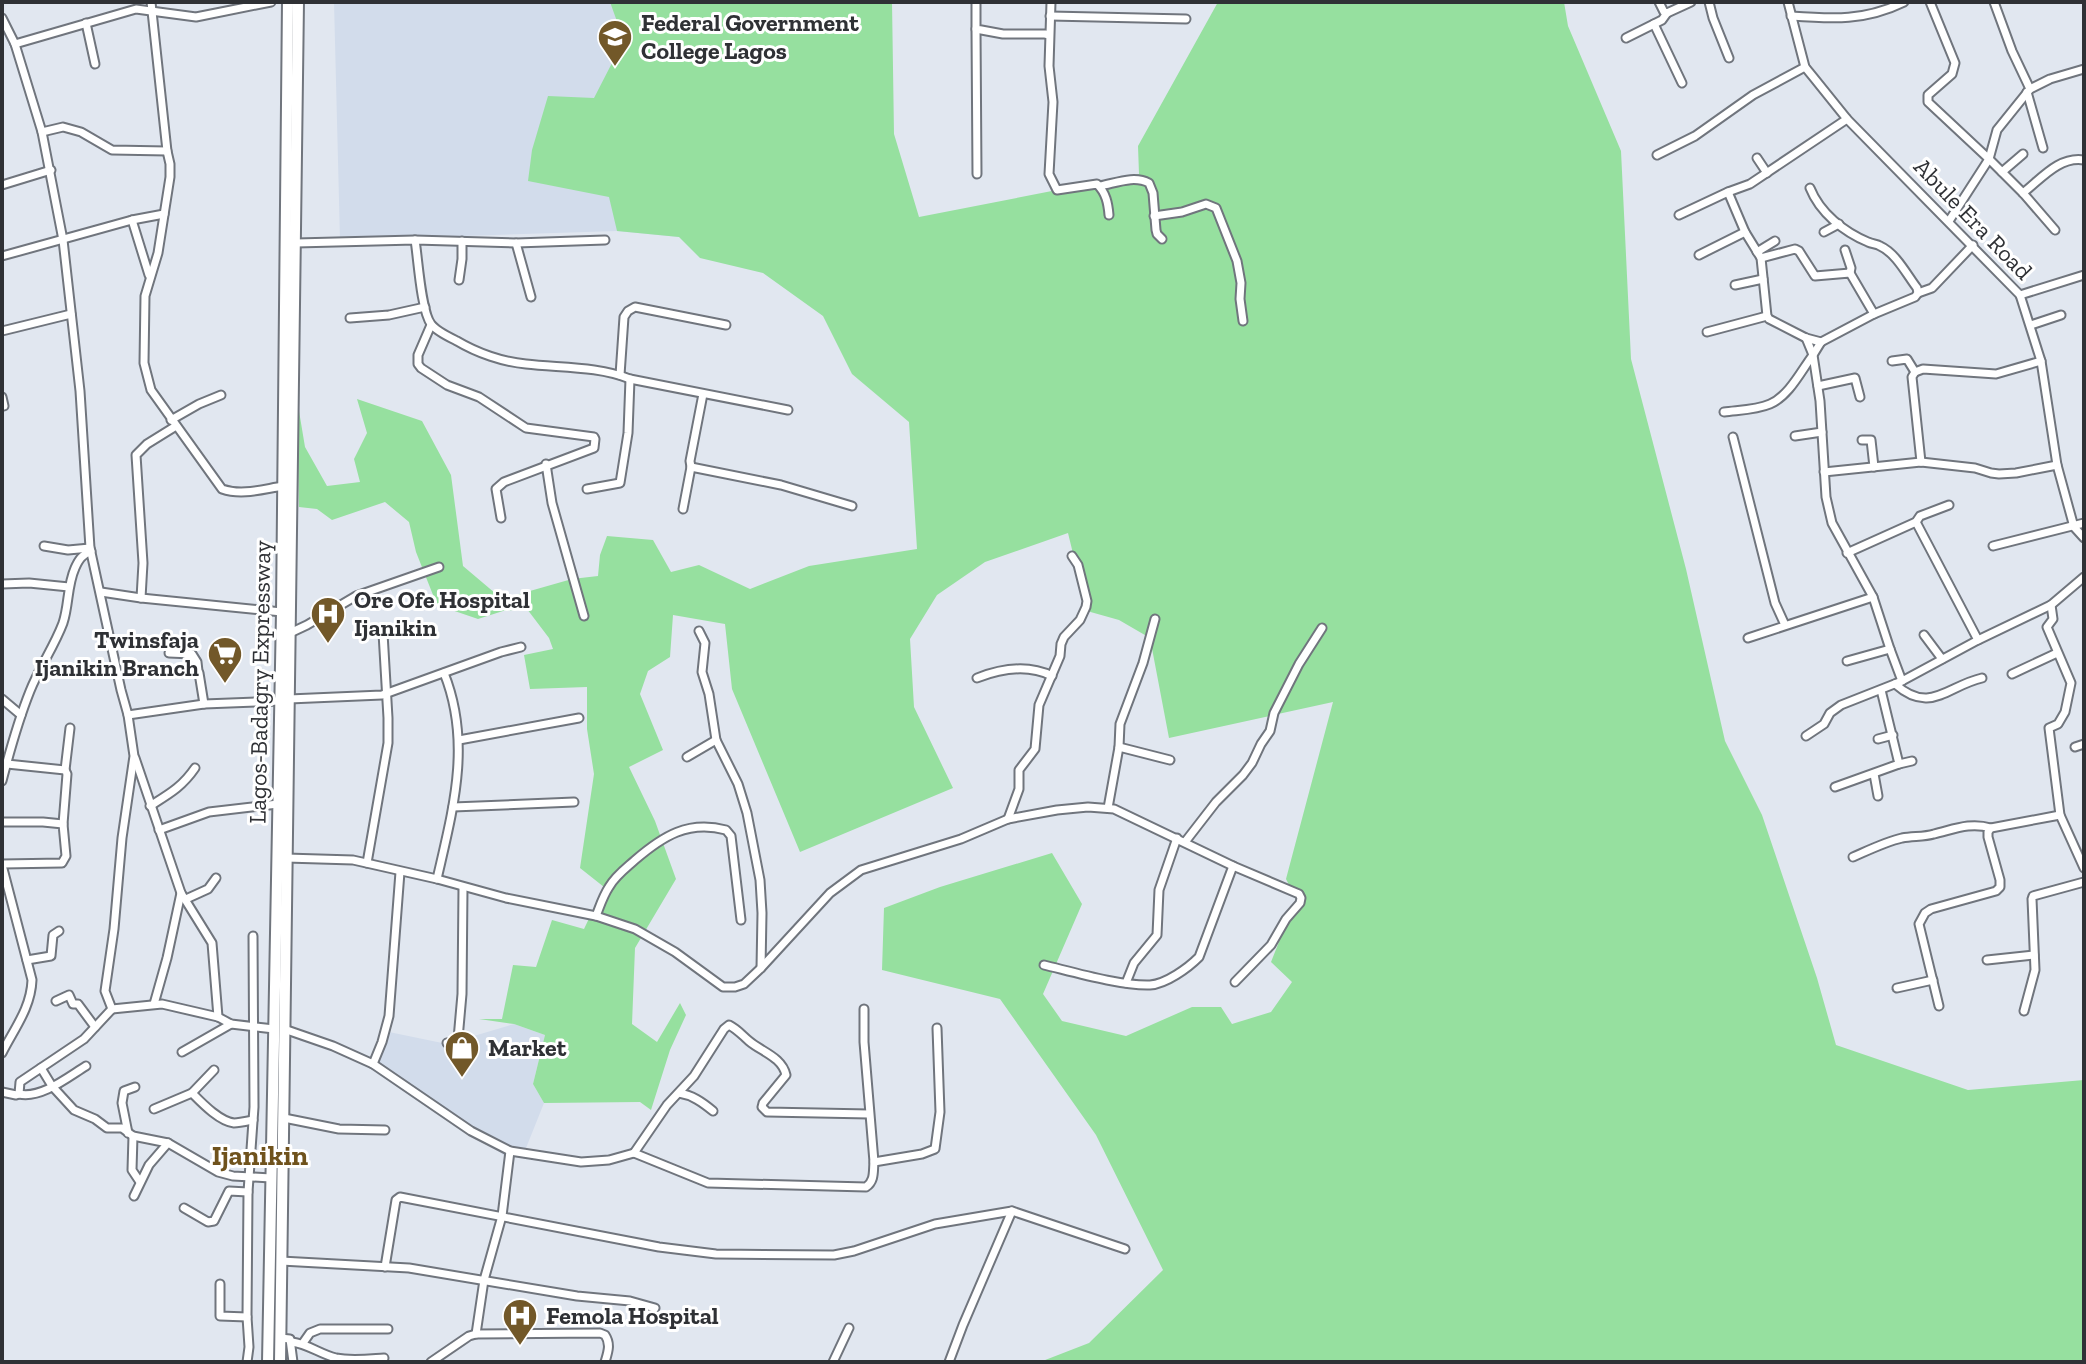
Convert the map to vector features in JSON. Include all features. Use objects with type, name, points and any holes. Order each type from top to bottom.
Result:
[{"type":"highway","name":"Lagos-Badagry Expressway","points":[[268,1362],[271,1178],[286,858],[282,612],[288,2]]},
{"type":"highway","name":"Lagos-Badagry Expressway","points":[[280,1362],[284,1118],[279,1029],[278,804],[290,633],[298,2]]},
{"type":"street","points":[[151,2],[170,177],[158,253],[145,296],[144,363],[151,390],[222,489],[234,493],[283,486]]},
{"type":"street","points":[[15,44],[136,9],[196,17],[271,2]]},
{"type":"street","points":[[976,2],[977,174]]},
{"type":"street","points":[[1051,2],[1049,66],[1053,102],[1049,174],[1057,190],[1133,179],[1145,181],[1151,188],[1157,234],[1162,239]]},
{"type":"street","points":[[1659,2],[1667,13]]},
{"type":"street","points":[[1626,38],[1691,2]]},
{"type":"street","points":[[1709,2],[1729,58]]},
{"type":"street","name":"Abule Era Road","points":[[1788,2],[1805,67],[1847,119],[2020,295],[2041,361],[2057,465],[2074,527],[2084,538]]},
{"type":"street","points":[[1791,16],[1853,18],[1904,2]]},
{"type":"street","points":[[1930,2],[1955,63],[1952,74],[1928,95],[1928,102],[2023,193],[2055,230]]},
{"type":"street","points":[[1994,2],[2029,90],[2043,148]]},
{"type":"street","points":[[1050,16],[1186,19]]},
{"type":"street","points":[[2,18],[15,44],[51,170],[63,240],[80,391],[90,549],[128,715],[134,756],[184,896],[212,943],[218,1017]]},
{"type":"street","points":[[86,23],[95,64]]},
{"type":"street","points":[[1654,24],[1682,83]]},
{"type":"street","points":[[976,29],[1003,34],[1049,35]]},
{"type":"street","points":[[1657,155],[1695,136],[1753,95],[1805,67]]},
{"type":"street","points":[[1949,221],[1989,159],[1997,130],[2029,90],[2050,79],[2084,69]]},
{"type":"street","points":[[1679,215],[1750,184],[1847,119]]},
{"type":"street","points":[[42,132],[63,127],[81,132],[112,150],[167,151]]},
{"type":"street","points":[[2002,172],[2023,154]]},
{"type":"street","points":[[1757,158],[1767,173]]},
{"type":"street","points":[[2023,193],[2060,163],[2070,159],[2084,160]]},
{"type":"street","points":[[2,185],[51,170]]},
{"type":"street","points":[[1100,186],[1109,215]]},
{"type":"street","points":[[1810,188],[1820,207],[1839,224],[1857,237],[1879,244],[1889,252],[1918,293]]},
{"type":"street","points":[[1728,192],[1745,232],[1759,255],[1767,316],[1806,338],[1821,342]]},
{"type":"street","points":[[1154,216],[1206,204],[1216,208],[1237,261],[1243,321]]},
{"type":"street","points":[[2,256],[164,214]]},
{"type":"street","points":[[132,220],[150,277]]},
{"type":"street","points":[[1824,232],[1839,224]]},
{"type":"street","points":[[1699,255],[1745,232]]},
{"type":"street","points":[[415,240],[425,307],[431,325],[461,344],[523,364],[620,375],[788,410]]},
{"type":"street","points":[[296,243],[605,240]]},
{"type":"street","points":[[459,280],[462,241]]},
{"type":"street","points":[[1759,255],[1775,241]]},
{"type":"street","points":[[516,243],[531,297]]},
{"type":"street","points":[[1724,412],[1771,404],[1789,389],[1821,342],[1932,288],[1973,245]]},
{"type":"street","points":[[1759,255],[1795,249],[1815,276],[1850,273]]},
{"type":"street","points":[[1845,250],[1850,273],[1874,314]]},
{"type":"street","points":[[2020,295],[2084,275]]},
{"type":"street","points":[[1735,285],[1763,279]]},
{"type":"street","points":[[350,318],[389,315],[425,307]]},
{"type":"street","points":[[620,375],[624,317],[635,307],[726,325]]},
{"type":"street","points":[[2,331],[71,314]]},
{"type":"street","points":[[2031,325],[2061,315]]},
{"type":"street","points":[[1707,332],[1767,316]]},
{"type":"street","points":[[431,325],[418,355],[421,368],[447,385],[479,397],[526,428],[595,439],[594,448],[504,482],[496,489],[501,518]]},
{"type":"street","points":[[1806,338],[1813,355],[1818,386],[1826,497],[1832,523],[1873,597],[1898,682],[1905,694],[1926,699],[1941,696],[1966,682],[1982,678]]},
{"type":"street","points":[[1892,361],[1907,359],[1915,372]]},
{"type":"street","points":[[1921,462],[1912,377],[1915,372],[1923,369],[1996,374],[2041,361]]},
{"type":"street","points":[[1818,386],[1855,378],[1860,397]]},
{"type":"street","points":[[587,489],[620,483],[628,433],[630,379]]},
{"type":"street","points":[[683,509],[703,394]]},
{"type":"street","points":[[141,598],[143,563],[136,455],[199,404],[221,395]]},
{"type":"street","points":[[2,397],[4,406]]},
{"type":"street","points":[[1795,436],[1822,432]]},
{"type":"street","points":[[1733,437],[1775,603],[1785,625]]},
{"type":"street","points":[[1862,440],[1871,440],[1874,467]]},
{"type":"street","points":[[1824,472],[1921,462],[1999,474],[2057,465]]},
{"type":"street","points":[[546,464],[552,503],[584,616]]},
{"type":"street","points":[[691,467],[781,485],[852,506]]},
{"type":"street","points":[[1847,553],[1949,505]]},
{"type":"street","points":[[1916,522],[1978,640]]},
{"type":"street","points":[[1993,546],[2084,523]]},
{"type":"street","points":[[44,546],[68,550],[90,549]]},
{"type":"street","points":[[2,781],[14,732],[31,687],[51,651],[67,612],[73,571],[82,555],[90,549]]},
{"type":"street","points":[[1008,819],[1019,789],[1019,770],[1035,749],[1039,705],[1060,656],[1061,644],[1086,607],[1078,565],[1072,556]]},
{"type":"street","points":[[290,633],[356,596],[439,567]]},
{"type":"street","points":[[1806,736],[1824,724],[1830,713],[1841,705],[1898,682],[2051,605],[2084,577]]},
{"type":"street","points":[[2,584],[69,587]]},
{"type":"street","points":[[101,592],[282,612]]},
{"type":"street","points":[[1748,638],[1873,597]]},
{"type":"street","points":[[2051,605],[2053,619],[2047,627],[2071,683],[2065,712],[2058,724],[2049,728],[2060,815],[2084,867]]},
{"type":"street","points":[[1108,808],[1120,724],[1143,663],[1155,619]]},
{"type":"street","points":[[1126,983],[1134,963],[1157,935],[1159,890],[1181,840],[1252,763],[1270,731],[1274,713],[1299,664],[1322,628]]},
{"type":"street","points":[[699,631],[705,643],[702,672],[709,694],[716,740],[738,784],[753,844],[761,891],[761,968]]},
{"type":"street","points":[[367,863],[388,743],[383,633]]},
{"type":"street","points":[[1924,635],[1942,659]]},
{"type":"street","points":[[128,715],[204,704],[376,696],[521,647]]},
{"type":"street","points":[[1847,661],[1890,649]]},
{"type":"street","points":[[169,653],[192,654],[197,662],[204,704]]},
{"type":"street","points":[[2012,674],[2057,653]]},
{"type":"street","points":[[977,678],[1015,669],[1044,672],[1052,676]]},
{"type":"street","points":[[167,673],[198,671]]},
{"type":"street","points":[[437,879],[453,807],[459,740],[457,716],[444,673]]},
{"type":"street","points":[[1881,690],[1899,764]]},
{"type":"street","points":[[2,699],[21,715]]},
{"type":"street","points":[[459,740],[579,718]]},
{"type":"street","points":[[2,1053],[25,1011],[32,980],[2,864],[62,863],[66,856],[63,824],[70,728]]},
{"type":"street","points":[[1878,739],[1893,735]]},
{"type":"street","points":[[687,757],[716,740]]},
{"type":"street","points":[[2075,747],[2084,744]]},
{"type":"street","points":[[1119,747],[1170,760]]},
{"type":"street","points":[[112,1009],[105,991],[134,756]]},
{"type":"street","points":[[1835,787],[1912,761]]},
{"type":"street","points":[[7,764],[65,770]]},
{"type":"street","points":[[150,806],[180,787],[195,768]]},
{"type":"street","points":[[1874,774],[1878,796]]},
{"type":"street","points":[[453,807],[574,802]]},
{"type":"street","points":[[159,830],[209,812],[278,804]]},
{"type":"street","points":[[286,858],[353,860],[506,898],[596,916],[635,929],[675,952],[723,987],[735,987],[744,984],[761,968],[830,893],[861,870],[961,839],[1008,819],[1057,810],[1108,808],[1299,894],[1298,905],[1271,945],[1235,982]]},
{"type":"street","points":[[1853,857],[1885,843],[1932,835],[1969,824],[1991,828],[2060,815]]},
{"type":"street","points":[[2,822],[63,824]]},
{"type":"street","points":[[596,916],[612,881],[650,847],[671,833],[702,827],[723,829],[731,836],[741,920]]},
{"type":"street","points":[[1939,1006],[1919,924],[1931,909],[1996,891],[2000,887],[1988,837],[1991,828]]},
{"type":"street","points":[[1044,965],[1126,983],[1153,985],[1165,980],[1199,957],[1233,866]]},
{"type":"street","points":[[373,1064],[389,1016],[400,872]]},
{"type":"street","points":[[184,896],[208,889],[216,878]]},
{"type":"street","points":[[2024,1011],[2035,970],[2033,896],[2084,882]]},
{"type":"street","points":[[447,1043],[458,1039],[462,994],[463,888]]},
{"type":"street","points":[[154,1004],[184,896]]},
{"type":"street","points":[[27,960],[51,956],[53,935],[59,931]]},
{"type":"street","points":[[247,1362],[248,1192],[255,1025],[253,936]]},
{"type":"street","points":[[1987,960],[2034,955]]},
{"type":"street","points":[[1897,988],[1933,980]]},
{"type":"street","points":[[56,1001],[69,995],[73,1004],[78,1004],[95,1027]]},
{"type":"street","points":[[19,1094],[20,1082],[74,1046],[112,1009],[154,1004],[218,1017],[231,1024],[279,1029],[333,1046],[373,1064],[471,1131],[510,1151],[581,1162],[609,1160],[634,1153],[708,1183],[866,1187],[873,1179],[874,1162],[864,1009]]},
{"type":"street","points":[[182,1052],[231,1024]]},
{"type":"street","points":[[634,1153],[662,1112],[694,1076],[725,1026],[731,1025],[773,1056],[784,1069],[786,1075],[763,1103],[762,1107],[767,1112],[869,1114]]},
{"type":"street","points":[[874,1162],[935,1149],[940,1112],[937,1028]]},
{"type":"street","points":[[2,1092],[30,1096],[86,1066]]},
{"type":"street","points":[[41,1068],[52,1086],[74,1110],[107,1128],[122,1128],[130,1134],[168,1143],[218,1172],[271,1178]]},
{"type":"street","points":[[154,1109],[192,1093],[214,1070]]},
{"type":"street","points":[[135,1087],[124,1091],[122,1103],[130,1134],[132,1170],[140,1182]]},
{"type":"street","points":[[192,1093],[209,1111],[231,1122],[237,1124],[253,1120]]},
{"type":"street","points":[[679,1093],[697,1099],[713,1111]]},
{"type":"street","points":[[284,1118],[339,1129],[385,1130]]},
{"type":"street","points":[[134,1196],[149,1165],[168,1143]]},
{"type":"street","points":[[476,1334],[484,1280],[502,1216],[510,1151]]},
{"type":"street","points":[[184,1208],[211,1222],[229,1191],[248,1192]]},
{"type":"street","points":[[385,1267],[397,1198],[684,1251],[739,1256],[834,1255],[935,1224],[1012,1211],[1125,1249]]},
{"type":"street","points":[[949,1362],[1012,1211]]},
{"type":"street","points":[[281,1261],[409,1268],[577,1296],[630,1301],[655,1308]]},
{"type":"street","points":[[220,1284],[220,1316],[247,1317]]},
{"type":"street","points":[[833,1362],[849,1328]]},
{"type":"street","points":[[303,1343],[310,1333],[320,1329],[388,1329]]},
{"type":"street","points":[[431,1362],[476,1334],[600,1333],[608,1340],[606,1362]]},
{"type":"street","points":[[280,1338],[303,1343],[318,1352],[343,1359],[384,1358]]},
{"type":"street","points":[[292,1342],[293,1362]]},
{"type":"street","points":[[249,1347],[269,1348]]},
{"type":"shaded area","name":"Federal Government College Lagos","points":[[334,2],[892,2],[679,237],[617,231],[340,240]]},
{"type":"shaded area","name":"Market","points":[[388,999],[389,1032],[447,1044],[514,1024],[545,1035],[533,1084],[544,1103],[526,1148],[507,1158],[406,1093],[385,1074],[336,1049],[300,1041],[300,1032],[367,1062],[383,1034]]},
{"type":"green space","points":[[610,2],[892,2],[894,134],[919,217],[1139,174],[1138,146],[1218,2],[1564,2],[1568,26],[1621,151],[1631,359],[1686,569],[1725,741],[1762,815],[1817,978],[1836,1045],[1968,1090],[2084,1080],[2084,1361],[1040,1362],[1089,1343],[1163,1270],[1096,1135],[1000,999],[882,970],[884,908],[940,887],[1052,853],[1082,904],[1043,994],[1062,1021],[1126,1036],[1192,1007],[1221,1007],[1232,1024],[1271,1012],[1292,982],[1271,962],[1296,899],[1286,879],[1333,702],[1169,738],[1150,638],[1119,620],[1087,611],[1068,533],[985,562],[937,595],[910,639],[914,707],[953,788],[800,852],[732,689],[725,624],[673,615],[670,657],[648,671],[640,694],[663,750],[629,767],[655,821],[676,879],[635,948],[632,1024],[657,1042],[680,1003],[686,1015],[670,1050],[651,1110],[640,1102],[544,1103],[533,1084],[545,1035],[514,1024],[479,1019],[502,1019],[513,965],[536,967],[552,920],[584,929],[604,887],[580,868],[594,774],[587,729],[587,687],[530,689],[524,655],[553,649],[549,638],[527,609],[503,611],[478,619],[437,605],[416,552],[409,522],[385,502],[332,520],[317,509],[299,507],[297,399],[305,447],[327,486],[360,482],[354,459],[367,433],[357,399],[422,421],[451,475],[463,566],[502,599],[572,579],[598,576],[600,555],[607,536],[653,540],[671,572],[699,565],[750,589],[809,566],[917,549],[909,422],[852,374],[823,316],[763,273],[700,258],[679,237],[617,231],[609,197],[528,181],[532,150],[548,96],[594,98],[612,63],[619,27]]},
{"type":"place","name":"Federal Government College Lagos","points":[[615,68]]},
{"type":"place","name":"Ore Ofe Hospital Ijanikin","points":[[328,645]]},
{"type":"place","name":"Twinsfaja Ijanikin Branch","points":[[225,685]]},
{"type":"place","name":"Market","points":[[462,1079]]},
{"type":"place","name":"Femola Hospital","points":[[520,1347]]},
{"type":"district","name":"Ijanikin","points":[[260,1155]]}]
